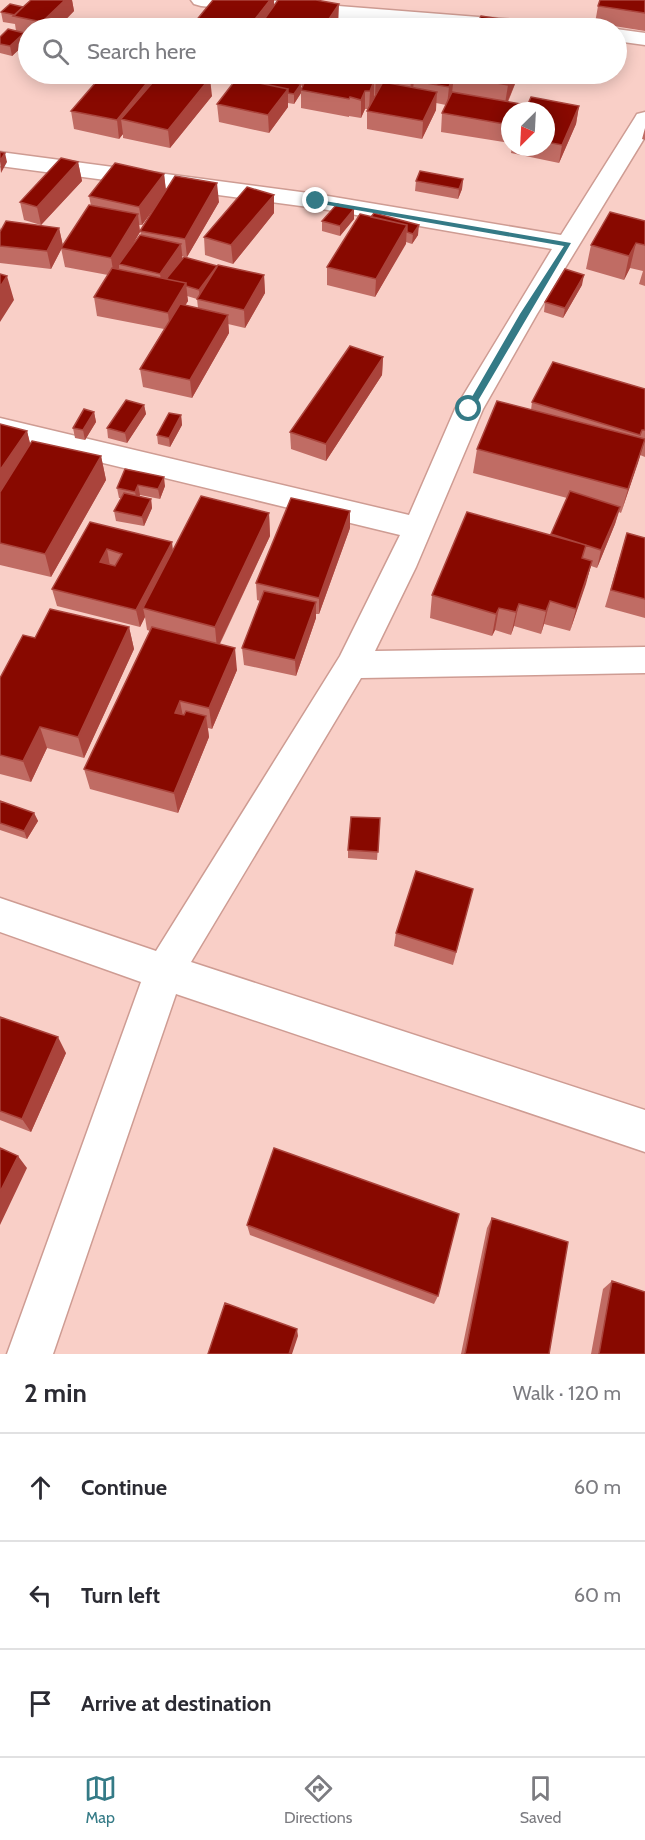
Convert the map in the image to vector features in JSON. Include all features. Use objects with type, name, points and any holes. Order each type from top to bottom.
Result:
[{"type":"street","points":[[201,0],[401,18]]},
{"type":"street","points":[[627,36],[645,39]]},
{"type":"street","points":[[30,1354],[164,972],[352,665],[401,567],[469,409],[524,314],[645,118]]},
{"type":"street","points":[[0,159],[316,201],[569,244]]},
{"type":"street","points":[[0,428],[417,528]]},
{"type":"street","points":[[352,665],[645,660]]},
{"type":"street","points":[[0,915],[164,972],[645,1131]]},
{"type":"building","points":[[31,0],[65,0],[46,18],[13,16]]},
{"type":"building","points":[[213,0],[270,0],[256,18],[198,18]]},
{"type":"building","points":[[278,0],[316,0],[339,4],[330,18],[265,18]]},
{"type":"building","points":[[600,0],[645,0],[645,13],[598,6]]},
{"type":"building","points":[[10,4],[23,7],[15,15],[1,12]]},
{"type":"building","points":[[8,29],[18,32],[18,39],[10,46],[0,44],[0,37]]},
{"type":"building","points":[[94,84],[146,84],[117,120],[71,111]]},
{"type":"building","points":[[151,84],[205,84],[168,130],[121,119]]},
{"type":"building","points":[[232,84],[265,84],[288,89],[268,115],[217,104]]},
{"type":"building","points":[[264,84],[301,84],[294,94],[288,93],[288,89]]},
{"type":"building","points":[[304,84],[373,84],[370,91],[365,91],[361,100],[301,90]]},
{"type":"building","points":[[382,84],[437,92],[423,121],[367,111]]},
{"type":"building","points":[[432,84],[450,84],[449,87]]},
{"type":"building","points":[[452,92],[510,102],[501,102],[501,123],[442,113]]},
{"type":"building","points":[[531,97],[579,106],[562,145],[555,144],[555,102],[529,102]]},
{"type":"building","points":[[61,158],[78,162],[37,207],[20,202]]},
{"type":"building","points":[[115,163],[164,174],[139,207],[89,196]]},
{"type":"building","points":[[420,171],[463,179],[459,189],[416,181]]},
{"type":"building","points":[[175,176],[217,183],[185,239],[140,231]]},
{"type":"building","points":[[247,187],[274,195],[231,245],[204,237]]},
{"type":"building","points":[[337,204],[354,209],[340,226],[322,221]]},
{"type":"building","points":[[89,205],[138,214],[111,258],[61,248]]},
{"type":"building","points":[[610,212],[645,221],[645,245],[636,243],[629,256],[591,245]]},
{"type":"building","points":[[374,213],[419,225],[413,234],[407,232],[407,225],[371,217]]},
{"type":"building","points":[[360,214],[407,225],[376,279],[327,267]]},
{"type":"building","points":[[6,221],[59,228],[47,251],[0,246],[0,232]]},
{"type":"building","points":[[140,235],[181,244],[160,274],[119,264]]},
{"type":"building","points":[[184,257],[217,266],[199,290],[186,286],[186,283],[166,279]]},
{"type":"building","points":[[218,265],[264,275],[244,310],[197,299]]},
{"type":"building","points":[[112,268],[186,283],[168,313],[94,297]]},
{"type":"building","points":[[565,269],[584,275],[565,308],[545,302]]},
{"type":"building","points":[[0,274],[7,276],[0,287]]},
{"type":"building","points":[[180,304],[228,315],[190,380],[140,369]]},
{"type":"building","points":[[350,346],[383,357],[326,444],[290,432]]},
{"type":"building","points":[[553,362],[645,389],[645,430],[642,430],[640,435],[532,402]]},
{"type":"building","points":[[126,400],[144,405],[125,433],[107,428]]},
{"type":"building","points":[[497,401],[645,439],[628,489],[477,449]]},
{"type":"building","points":[[84,409],[94,412],[83,430],[73,428]]},
{"type":"building","points":[[169,413],[181,415],[169,438],[157,435]]},
{"type":"building","points":[[0,424],[27,431],[0,470]]},
{"type":"building","points":[[32,441],[101,456],[45,554],[0,543],[0,492]]},
{"type":"building","points":[[125,469],[164,477],[158,489],[138,485],[135,492],[117,488]]},
{"type":"building","points":[[570,491],[620,507],[601,550],[551,534]]},
{"type":"building","points":[[124,493],[151,499],[142,517],[114,511]]},
{"type":"building","points":[[201,496],[269,513],[215,627],[143,608]]},
{"type":"building","points":[[291,498],[350,511],[319,598],[256,583]]},
{"type":"building","points":[[467,512],[586,545],[582,558],[592,561],[576,609],[550,601],[546,611],[519,604],[516,612],[499,608],[496,614],[432,595]]},
{"type":"building","points":[[90,522],[172,542],[136,610],[52,589]],"holes":[[[107,549],[122,554],[115,566],[100,562]]]},
{"type":"building","points":[[627,533],[645,538],[645,599],[611,590]]},
{"type":"building","points":[[264,591],[316,602],[295,660],[242,648]]},
{"type":"building","points":[[50,609],[129,627],[78,737],[40,727],[23,761],[0,755],[0,678],[23,635],[35,638]]},
{"type":"building","points":[[152,627],[235,648],[209,708],[180,701],[175,713],[184,715],[186,711],[206,716],[174,793],[84,769]]},
{"type":"building","points":[[0,801],[34,813],[24,831],[0,823]]},
{"type":"building","points":[[351,817],[380,818],[378,852],[348,850]]},
{"type":"building","points":[[416,871],[473,889],[456,952],[396,933]]},
{"type":"building","points":[[0,1017],[58,1037],[22,1119],[0,1111]]},
{"type":"building","points":[[0,1148],[18,1156],[0,1192]]},
{"type":"building","points":[[274,1148],[459,1214],[438,1296],[247,1225]]},
{"type":"building","points":[[492,1218],[568,1242],[549,1354],[465,1354]]},
{"type":"building","points":[[612,1281],[645,1292],[645,1354],[599,1354]]},
{"type":"building","points":[[225,1303],[297,1329],[289,1354],[208,1354]]},
{"type":"route","points":[[316,201],[569,244],[524,314],[469,409]]}]
